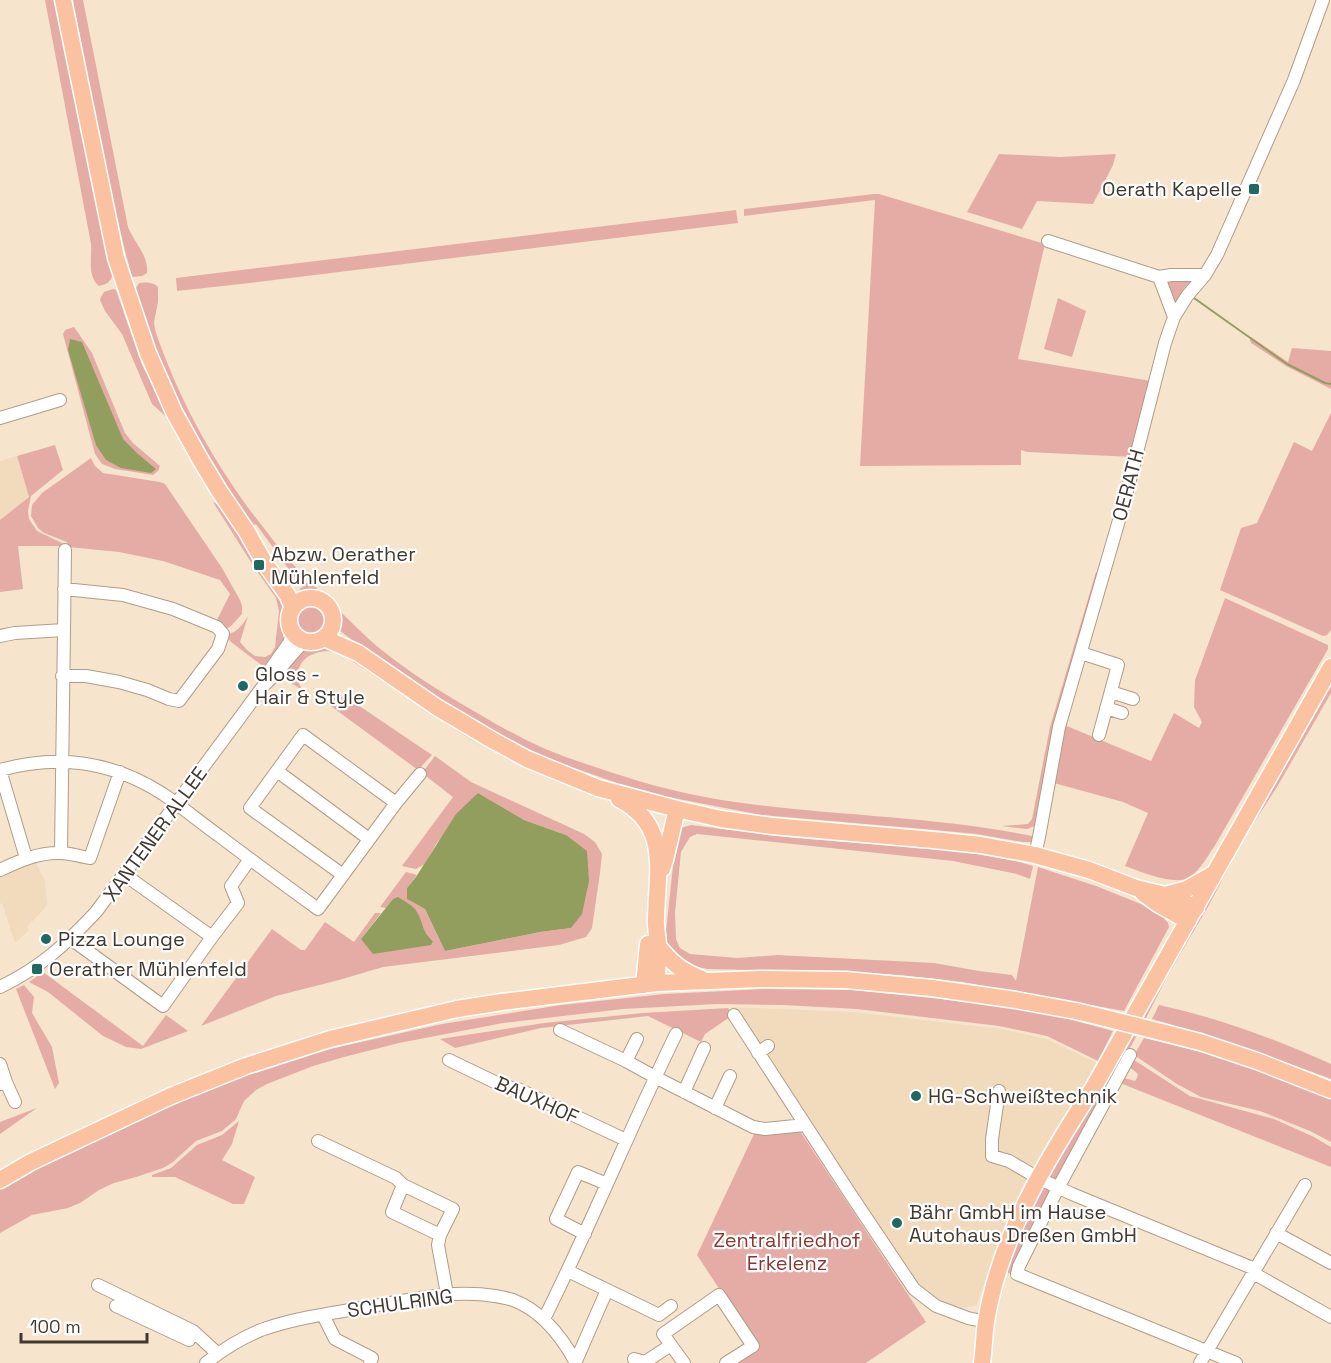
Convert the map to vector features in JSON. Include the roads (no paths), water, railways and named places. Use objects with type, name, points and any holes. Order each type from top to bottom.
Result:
[{"type":"main road","points":[[63,0],[116,258],[148,353],[174,412],[218,489],[264,562],[288,596],[299,604]]},
{"type":"main road","points":[[312,598],[325,603],[332,614],[333,621],[328,633],[311,642],[299,636],[290,620],[299,604],[312,598]]},
{"type":"main road","points":[[328,633],[438,708],[494,741],[527,759],[598,788],[721,819],[772,826],[933,840],[1035,855],[1089,870],[1136,888],[1165,895],[1192,914]]},
{"type":"main road","points":[[982,1363],[986,1322],[1001,1261],[1038,1178],[1095,1085],[1331,667]]},
{"type":"main road","points":[[598,788],[627,803],[645,819],[654,836],[659,876],[656,921],[658,946],[650,984]]},
{"type":"main road","points":[[657,853],[670,807]]},
{"type":"main road","points":[[659,876],[665,860],[670,807]]},
{"type":"main road","points":[[1165,895],[1187,889],[1216,872]]},
{"type":"main road","points":[[1136,888],[1158,904],[1192,914]]},
{"type":"main road","points":[[650,984],[648,945],[656,921]]},
{"type":"main road","points":[[658,946],[668,960],[678,968],[708,981]]},
{"type":"main road","points":[[0,1180],[61,1147],[171,1096],[246,1066],[330,1039],[457,1009],[650,984],[760,979],[846,980],[921,987],[1016,1000],[1076,1011],[1200,1042],[1331,1090]]},
{"type":"street","name":"OERATH","points":[[1035,855],[1059,727],[1124,503],[1174,317],[1187,296],[1205,275],[1216,255],[1289,90],[1323,0]]},
{"type":"street","points":[[1048,241],[1159,277],[1205,275]]},
{"type":"street","points":[[1159,277],[1174,317]]},
{"type":"street","points":[[0,418],[60,400]]},
{"type":"street","points":[[61,853],[65,550]]},
{"type":"street","points":[[62,676],[86,676],[118,682],[179,701],[218,649],[223,634],[217,627],[173,609],[123,596],[64,589]]},
{"type":"street","points":[[0,636],[64,630]]},
{"type":"street","name":"XANTENER ALLEE","points":[[0,987],[21,977],[47,959],[71,939],[96,912],[264,685],[275,676],[296,648],[299,636]]},
{"type":"street","points":[[1081,653],[1118,665],[1099,735]]},
{"type":"street","points":[[1111,692],[1133,699]]},
{"type":"street","points":[[1106,708],[1122,713]]},
{"type":"street","points":[[343,875],[250,807],[303,735],[396,803]]},
{"type":"street","points":[[26,858],[0,770],[47,761],[93,765],[120,772],[149,786],[318,909],[420,774]]},
{"type":"street","points":[[277,771],[369,839]]},
{"type":"street","points":[[0,870],[38,855],[61,853],[90,858],[120,772]]},
{"type":"street","points":[[71,939],[163,1006],[238,903],[231,886],[250,859]]},
{"type":"street","points":[[125,875],[212,937]]},
{"type":"street","points":[[734,1015],[763,1049],[805,1125],[914,1289],[936,1306],[986,1322]]},
{"type":"street","points":[[560,1030],[626,1061],[753,1127],[765,1129],[805,1125]]},
{"type":"street","points":[[544,1319],[676,1034]]},
{"type":"street","points":[[626,1061],[637,1038]]},
{"type":"street","points":[[684,1092],[704,1048]]},
{"type":"street","points":[[1130,1055],[1058,1188],[1018,1266],[1017,1274],[1236,1363]]},
{"type":"street","name":"BAUXHOF","points":[[448,1060],[503,1086],[518,1089],[626,1140]]},
{"type":"street","points":[[0,1064],[3,1083],[15,1102]]},
{"type":"street","points":[[715,1108],[730,1076]]},
{"type":"street","points":[[999,1091],[992,1139],[992,1156],[1009,1161],[1058,1188],[1254,1271],[1331,1317]]},
{"type":"street","points":[[318,1141],[396,1178],[403,1185],[453,1209],[440,1235],[438,1245],[447,1294]]},
{"type":"street","points":[[585,1234],[556,1219],[578,1172],[607,1184]]},
{"type":"street","points":[[403,1185],[392,1212],[440,1235]]},
{"type":"street","points":[[1200,1363],[1305,1185]]},
{"type":"street","points":[[1276,1233],[1331,1263]]},
{"type":"street","points":[[568,1271],[659,1315],[671,1306]]},
{"type":"street","points":[[98,1285],[193,1330],[218,1354]]},
{"type":"street","points":[[576,1362],[607,1290]]},
{"type":"street","name":"SCHULRING","points":[[206,1363],[259,1331],[276,1325],[447,1294],[478,1294],[512,1300],[544,1319],[576,1362]]},
{"type":"street","points":[[684,1363],[663,1334],[719,1295],[753,1346],[726,1363]]},
{"type":"street","points":[[116,1306],[189,1340],[193,1330]]},
{"type":"street","points":[[323,1315],[335,1339],[372,1358],[370,1363]]},
{"type":"street","points":[[634,1359],[645,1362],[671,1345]]},
{"type":"waterway","points":[[1194,298],[1287,364],[1331,384]]},
{"type":"place","name":"Oerath Kapelle","points":[[1254,189]]},
{"type":"place","name":"Abzw. Oerather Mühlenfeld","points":[[259,565]]},
{"type":"place","name":"Gloss - Hair & Style","points":[[243,686]]},
{"type":"place","name":"Pizza Lounge","points":[[46,939]]},
{"type":"place","name":"Oerather Mühlenfeld","points":[[37,969]]},
{"type":"place","name":"HG-Schweißtechnik","points":[[916,1096]]},
{"type":"place","name":"Bähr GmbH im Hause Autohaus Dreßen GmbH","points":[[897,1223]]},
{"type":"park label","name":"Zentralfriedhof Erkelenz","points":[[787,1252]]}]
